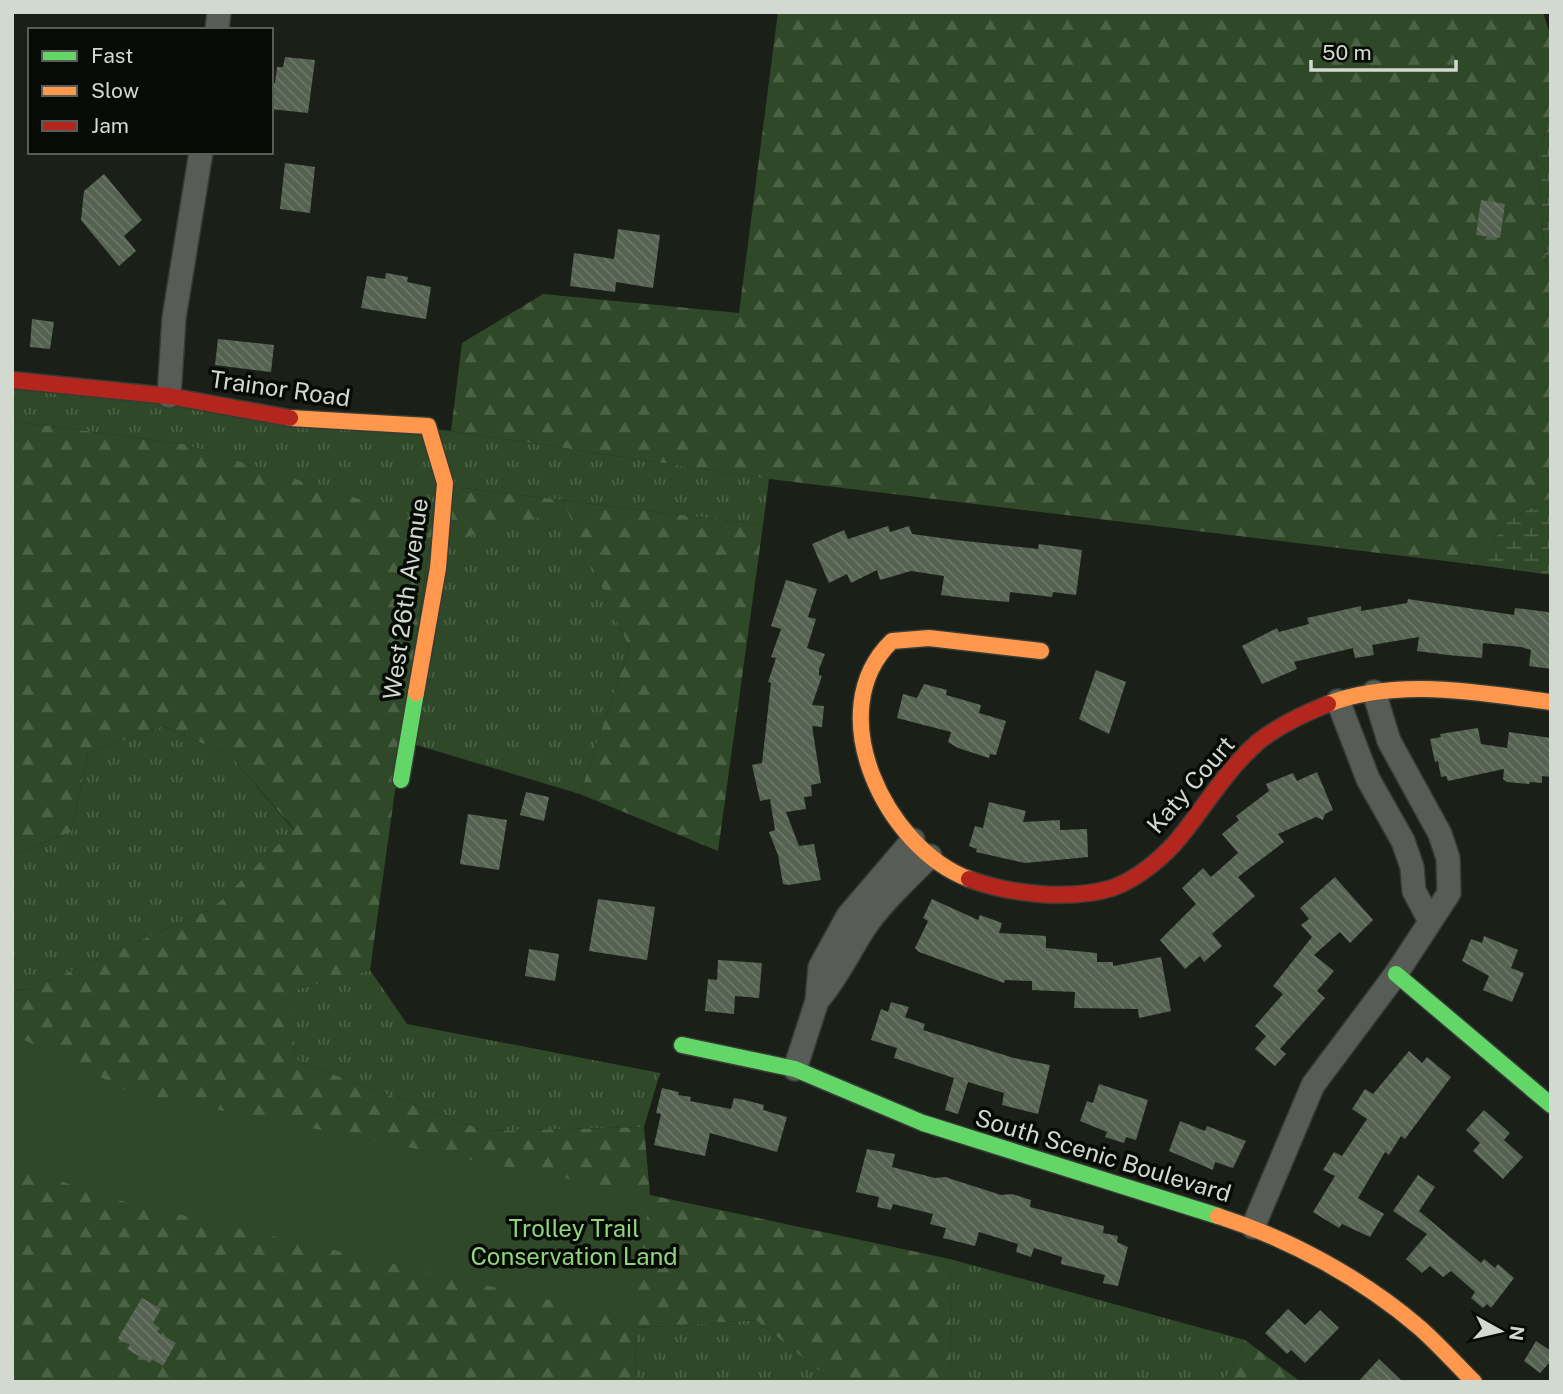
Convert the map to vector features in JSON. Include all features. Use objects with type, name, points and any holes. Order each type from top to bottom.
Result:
[{"type":"street","points":[[169,396],[174,318],[201,154]]},
{"type":"street","name":"Trainor Road","points":[[12,380],[169,396],[306,421],[428,426]]},
{"type":"street","name":"West 26th Avenue","points":[[401,780],[440,544],[445,483],[428,426]]},
{"type":"street","name":"Katy Court","points":[[1041,651],[908,638],[892,641],[874,659],[864,682],[861,713],[865,753],[881,794],[913,840],[930,856],[977,882],[1026,894],[1070,894],[1114,887],[1174,845],[1229,769],[1270,731],[1303,713],[1374,692],[1431,688],[1551,702]]},
{"type":"street","points":[[1253,1227],[1313,1085],[1396,974],[1449,893],[1448,858],[1431,816],[1405,775],[1389,741],[1374,692]]},
{"type":"street","points":[[1338,701],[1368,779],[1403,841],[1412,867],[1414,891],[1430,921]]},
{"type":"street","points":[[795,1069],[817,1001],[820,967],[848,916],[913,840]]},
{"type":"street","points":[[817,1001],[839,976],[867,925],[892,893],[930,856]]},
{"type":"street","points":[[1396,974],[1551,1105]]},
{"type":"street","name":"South Scenic Boulevard","points":[[682,1045],[795,1069],[923,1123],[1253,1227],[1344,1273],[1420,1328],[1474,1382]]},
{"type":"green space","points":[[778,12],[1543,12],[1551,38],[1551,121],[1536,154],[1546,267],[1551,271],[1551,497],[1506,522],[1478,565],[769,479],[451,431],[462,343],[543,294],[739,313]]},
{"type":"green space","points":[[1551,121],[1551,271],[1546,267],[1536,154]]},
{"type":"green space","points":[[12,381],[451,431],[769,479],[763,525],[464,488],[432,523],[184,444],[12,421]]},
{"type":"green space","points":[[12,421],[184,444],[432,522],[464,488],[763,525],[718,851],[580,794],[629,647],[567,510],[429,547],[370,970],[291,991],[295,1060],[485,1131],[644,1127],[650,1195],[950,1259],[951,1382],[833,1382],[756,1320],[636,1328],[635,1382],[12,1382],[12,989],[28,990],[213,908],[294,829],[231,756],[163,726],[88,753],[71,832],[12,855]]},
{"type":"green space","points":[[1551,497],[1551,575],[1478,565],[1506,522]]},
{"type":"green space","points":[[567,509],[629,647],[580,794],[403,741],[429,547]]},
{"type":"green space","points":[[163,726],[231,756],[294,830],[213,908],[28,990],[12,989],[12,855],[71,832],[88,753]]},
{"type":"green space","points":[[370,970],[407,1024],[660,1073],[644,1127],[485,1131],[295,1060],[290,991]]},
{"type":"green space","name":"Trolley Trail Conservation Land","points":[[12,1034],[133,1093],[650,1195],[632,1319],[96,1195],[12,1161]]},
{"type":"green space","points":[[950,1259],[1245,1340],[1224,1382],[951,1382]]},
{"type":"green space","points":[[756,1320],[833,1382],[635,1382],[636,1328]]},
{"type":"green space","points":[[1245,1340],[1301,1382],[1224,1382]]},
{"type":"building","points":[[285,57],[315,60],[308,113],[273,109],[273,83],[277,67],[283,67]]},
{"type":"building","points":[[285,163],[315,167],[310,213],[280,209]]},
{"type":"building","points":[[104,174],[142,220],[124,236],[136,251],[119,266],[81,220],[84,191]]},
{"type":"building","points":[[1481,200],[1505,204],[1500,238],[1476,235]]},
{"type":"building","points":[[618,229],[660,235],[653,288],[616,282],[615,292],[570,286],[574,253],[614,259]]},
{"type":"building","points":[[386,273],[408,277],[407,282],[431,287],[426,319],[361,308],[367,276],[385,279]]},
{"type":"building","points":[[32,319],[54,322],[50,349],[30,347]]},
{"type":"building","points":[[218,339],[274,345],[271,372],[215,365]]},
{"type":"building","points":[[888,526],[890,532],[909,526],[912,534],[1038,549],[1039,544],[1082,550],[1076,595],[1053,592],[1052,597],[1010,592],[1009,602],[941,595],[944,576],[911,571],[880,580],[877,570],[851,583],[847,574],[829,583],[812,544],[844,530],[848,539]]},
{"type":"building","points":[[786,580],[817,589],[808,617],[816,619],[807,648],[825,654],[819,669],[819,675],[822,676],[812,705],[824,706],[822,727],[812,726],[821,783],[811,785],[812,796],[804,797],[806,809],[786,812],[799,846],[814,844],[821,880],[788,885],[783,884],[778,855],[769,832],[775,830],[770,799],[760,801],[752,765],[762,763],[771,683],[768,682],[776,658],[771,657],[781,629],[771,626]]},
{"type":"building","points":[[1408,599],[1514,615],[1515,608],[1548,612],[1551,615],[1551,669],[1529,666],[1531,650],[1521,647],[1483,643],[1482,658],[1448,655],[1417,651],[1419,637],[1372,645],[1374,655],[1355,658],[1353,648],[1294,662],[1297,669],[1262,684],[1242,646],[1277,628],[1279,632],[1309,624],[1307,618],[1361,606],[1361,611],[1407,603]]},
{"type":"building","points":[[1096,670],[1126,682],[1109,734],[1079,719]]},
{"type":"building","points":[[924,684],[947,690],[946,695],[981,705],[979,713],[1006,721],[996,755],[990,754],[989,758],[958,748],[948,742],[951,732],[897,718],[903,694],[917,698]]},
{"type":"building","points":[[1478,728],[1481,744],[1507,748],[1509,732],[1551,738],[1551,777],[1542,776],[1542,783],[1507,782],[1503,779],[1504,769],[1448,781],[1446,776],[1441,777],[1430,739],[1441,737],[1440,734]]},
{"type":"building","points":[[1317,772],[1333,810],[1325,814],[1323,820],[1316,817],[1278,834],[1284,842],[1238,877],[1255,896],[1212,934],[1222,946],[1204,962],[1200,956],[1185,969],[1160,940],[1196,904],[1182,888],[1203,868],[1211,877],[1238,853],[1222,834],[1239,820],[1236,816],[1269,791],[1266,784],[1293,773],[1297,781]]},
{"type":"building","points":[[526,792],[549,797],[544,821],[520,815]]},
{"type":"building","points":[[989,802],[1026,811],[1023,822],[1060,820],[1060,830],[1087,829],[1088,857],[1025,863],[976,852],[977,849],[969,846],[975,826],[983,828]]},
{"type":"building","points":[[468,814],[507,820],[499,870],[460,864]]},
{"type":"building","points":[[1335,877],[1373,920],[1350,943],[1340,932],[1314,955],[1334,971],[1317,991],[1325,998],[1280,1049],[1286,1054],[1275,1066],[1255,1049],[1266,1036],[1255,1026],[1283,994],[1273,986],[1312,937],[1301,925],[1309,919],[1300,908]]},
{"type":"building","points":[[598,899],[655,907],[647,960],[589,951]]},
{"type":"building","points":[[932,899],[978,920],[980,915],[1002,923],[999,933],[1046,936],[1046,948],[1097,953],[1097,962],[1113,962],[1113,966],[1161,957],[1171,1011],[1139,1018],[1138,1009],[1074,1008],[1075,992],[1032,990],[1032,981],[1005,980],[1004,983],[919,952],[915,948],[928,921],[923,918]]},
{"type":"building","points":[[1484,936],[1518,950],[1511,968],[1524,973],[1512,1002],[1483,990],[1489,976],[1462,961],[1471,939],[1482,943]]},
{"type":"building","points":[[529,949],[559,954],[555,981],[525,976]]},
{"type":"building","points":[[718,960],[762,963],[759,998],[735,996],[734,1014],[705,1011],[708,979],[717,980]]},
{"type":"building","points":[[891,1002],[909,1007],[905,1017],[925,1024],[923,1030],[1014,1058],[1050,1065],[1038,1114],[1002,1105],[1004,1093],[968,1082],[958,1114],[945,1110],[954,1078],[894,1058],[897,1048],[871,1040],[881,1009],[888,1012]]},
{"type":"building","points":[[1409,1051],[1422,1063],[1427,1057],[1451,1077],[1405,1139],[1401,1136],[1389,1155],[1385,1152],[1358,1198],[1384,1214],[1370,1237],[1342,1224],[1339,1228],[1313,1212],[1335,1176],[1323,1170],[1334,1152],[1342,1156],[1367,1119],[1352,1109],[1365,1089],[1373,1094]]},
{"type":"building","points":[[1099,1084],[1148,1100],[1136,1140],[1126,1137],[1124,1143],[1105,1137],[1107,1132],[1080,1121],[1087,1101],[1093,1103]]},
{"type":"building","points":[[662,1088],[691,1097],[690,1101],[731,1109],[734,1098],[745,1100],[764,1105],[763,1110],[787,1117],[777,1152],[710,1133],[705,1156],[654,1145],[661,1114],[656,1113]]},
{"type":"building","points":[[1484,1110],[1510,1133],[1504,1140],[1523,1157],[1503,1179],[1473,1151],[1480,1143],[1466,1130]]},
{"type":"building","points":[[1180,1121],[1205,1131],[1207,1126],[1246,1141],[1233,1168],[1215,1162],[1213,1170],[1169,1151]]},
{"type":"building","points":[[867,1149],[895,1154],[892,1167],[935,1178],[945,1177],[1001,1195],[1012,1194],[1031,1200],[1030,1207],[1104,1226],[1103,1233],[1118,1236],[1117,1242],[1128,1247],[1118,1286],[1103,1283],[1105,1275],[1061,1264],[1062,1257],[1034,1248],[1031,1257],[1016,1252],[1018,1244],[979,1232],[975,1246],[943,1238],[946,1228],[930,1224],[933,1214],[893,1204],[891,1210],[877,1207],[879,1197],[856,1192]]},
{"type":"building","points":[[1418,1175],[1435,1187],[1419,1211],[1481,1263],[1484,1259],[1495,1268],[1498,1264],[1514,1278],[1491,1308],[1487,1304],[1483,1308],[1471,1298],[1475,1292],[1451,1271],[1443,1277],[1430,1266],[1422,1273],[1406,1259],[1427,1234],[1393,1211]]},
{"type":"building","points":[[142,1298],[161,1309],[153,1323],[160,1328],[157,1332],[176,1343],[163,1366],[152,1359],[150,1363],[127,1349],[130,1345],[118,1338]]},
{"type":"building","points":[[1288,1309],[1305,1325],[1320,1310],[1339,1328],[1305,1363],[1291,1350],[1287,1354],[1265,1333]]},
{"type":"building","points":[[1536,1341],[1551,1351],[1551,1361],[1540,1373],[1524,1361]]},
{"type":"building","points":[[1379,1359],[1403,1382],[1358,1382]]},
{"type":"traffic: fast","points":[[401,780],[416,693]]},
{"type":"traffic: fast","points":[[1396,974],[1551,1105]]},
{"type":"traffic: fast","points":[[682,1045],[795,1069],[923,1123],[1218,1216]]},
{"type":"traffic: slow","points":[[290,418],[428,426],[445,483],[438,568],[416,693]]},
{"type":"traffic: slow","points":[[969,879],[939,863],[912,839],[889,809],[872,775],[862,739],[862,703],[871,670],[892,641],[929,638],[1041,651]]},
{"type":"traffic: slow","points":[[1328,704],[1382,691],[1410,689],[1467,692],[1551,702]]},
{"type":"traffic: slow","points":[[1218,1216],[1299,1249],[1375,1293],[1420,1328],[1474,1382]]},
{"type":"traffic: jam","points":[[12,380],[169,396],[290,418]]},
{"type":"traffic: jam","points":[[969,879],[1002,889],[1059,895],[1095,892],[1121,884],[1149,867],[1173,845],[1226,776],[1258,742],[1292,720],[1328,704]]}]
